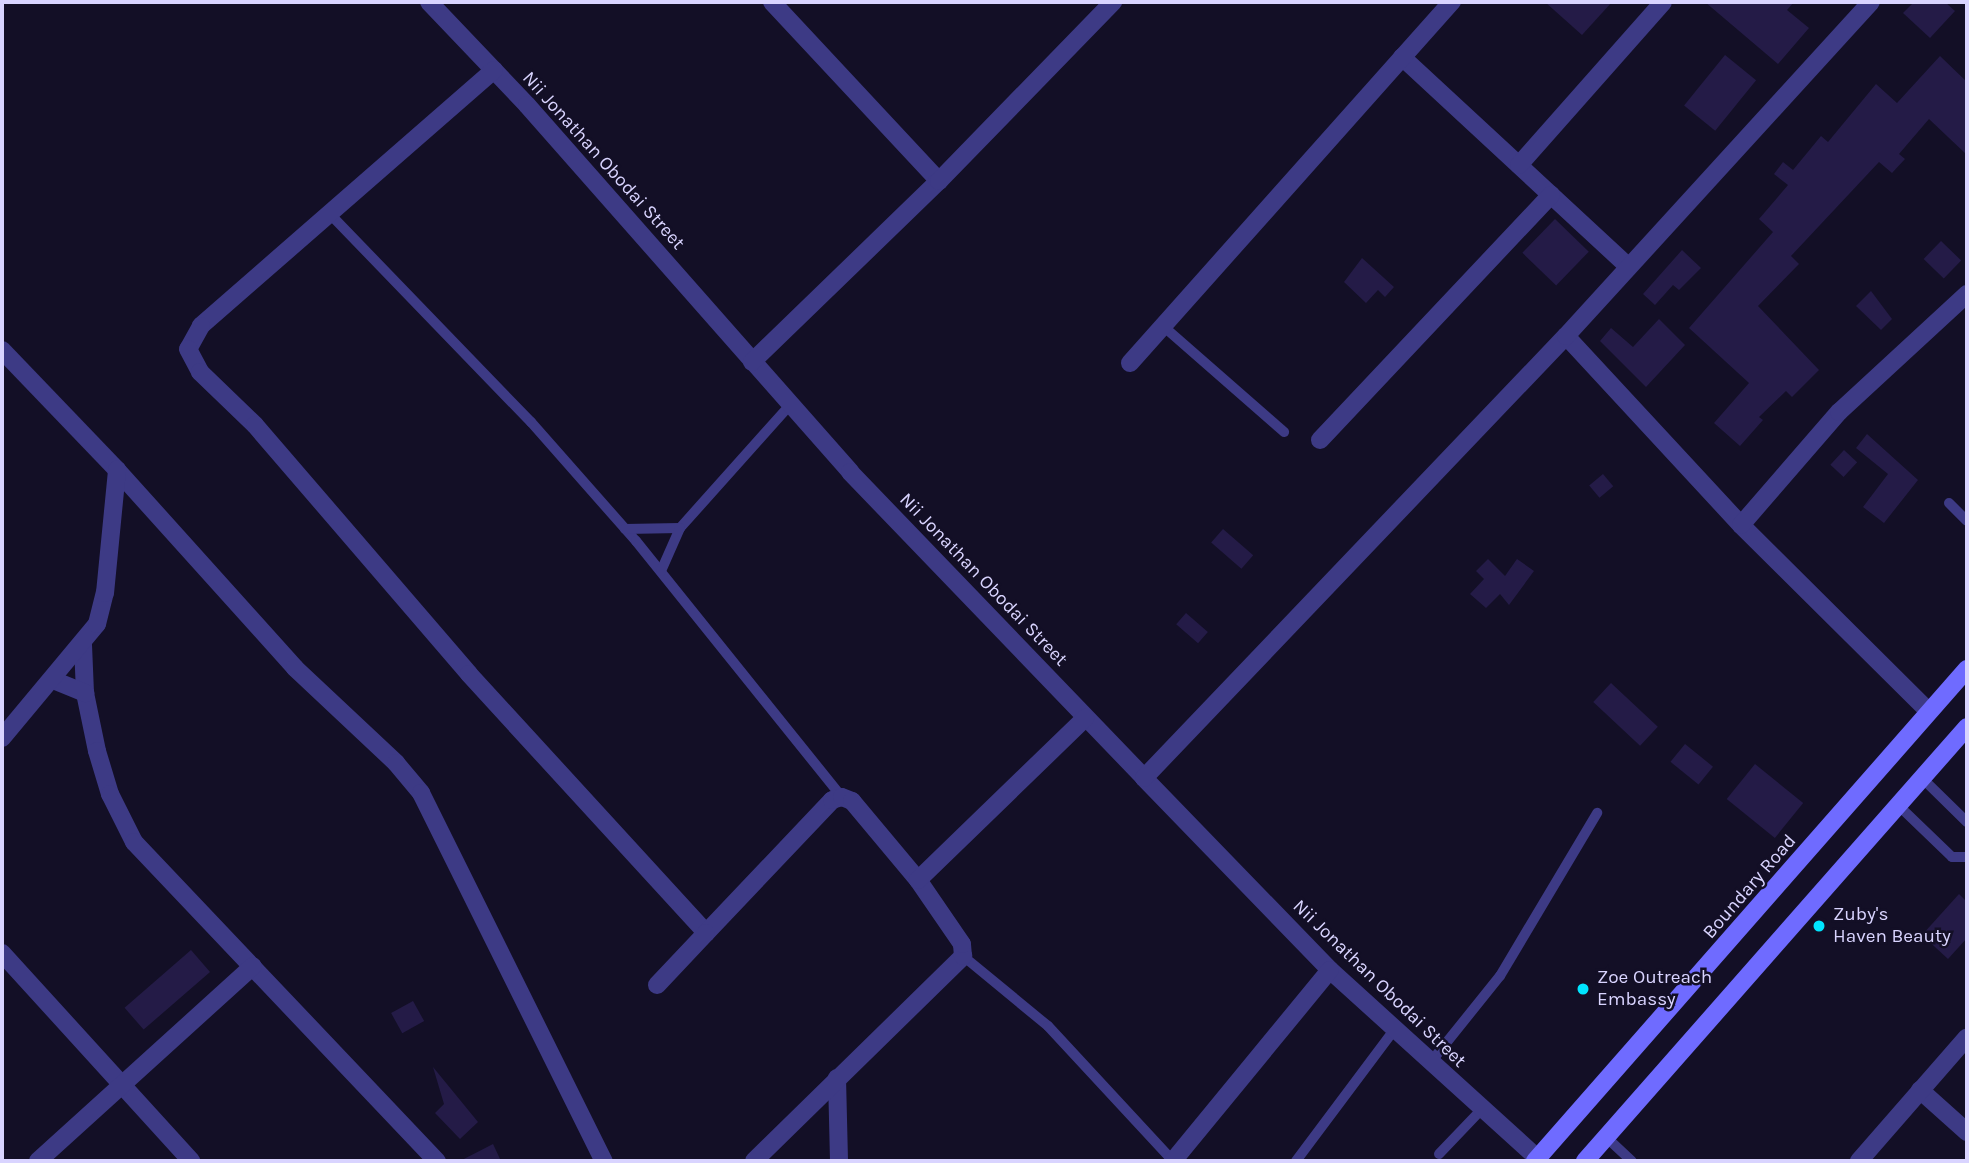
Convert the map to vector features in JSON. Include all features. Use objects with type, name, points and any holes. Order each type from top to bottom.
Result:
[{"type":"main road","name":"Boundary Road","points":[[1536,1160],[1773,894],[1927,710],[1967,669]]},
{"type":"main road","points":[[1585,1161],[1967,727]]},
{"type":"street","name":"Nii Jonathan Obodai Street","points":[[429,2],[494,70],[790,405],[1085,718],[1330,970],[1536,1160]]},
{"type":"street","points":[[772,2],[939,181]]},
{"type":"street","points":[[752,362],[939,181],[1113,2]]},
{"type":"street","points":[[1130,363],[1452,2]]},
{"type":"street","points":[[1519,165],[1663,2]]},
{"type":"street","points":[[1144,778],[1566,336],[1627,265],[1871,2]]},
{"type":"street","points":[[1402,57],[1627,265]]},
{"type":"street","points":[[494,70],[201,326],[188,349],[200,372],[255,425],[468,674],[706,933]]},
{"type":"street","points":[[1321,440],[1551,195]]},
{"type":"street","points":[[1741,525],[1839,412],[1967,294]]},
{"type":"street","points":[[1566,336],[1741,525],[1927,710]]},
{"type":"street","points":[[2,351],[117,470],[295,668],[396,763],[421,793],[604,1161]]},
{"type":"street","points":[[2,737],[83,645],[97,624],[105,593],[117,470]]},
{"type":"street","points":[[83,645],[85,693],[104,773],[124,828],[437,1161]]},
{"type":"street","points":[[53,680],[85,693]]},
{"type":"street","points":[[918,880],[1085,718]]},
{"type":"street","points":[[657,985],[832,800],[842,797],[852,801],[918,880],[962,944],[963,956],[754,1161]]},
{"type":"street","points":[[2,953],[124,1083],[191,1161]]},
{"type":"street","points":[[38,1161],[254,966]]},
{"type":"street","points":[[1173,1161],[1330,970]]},
{"type":"street","points":[[1859,1161],[1967,1037]]},
{"type":"street","points":[[837,1078],[839,1161]]},
{"type":"street","points":[[1920,1090],[1967,1132]]},
{"type":"lane","points":[[329,213],[530,422],[625,529],[842,797]]},
{"type":"lane","points":[[1163,326],[1284,432]]},
{"type":"lane","points":[[661,571],[680,528],[790,405]]},
{"type":"lane","points":[[1949,503],[1967,521]]},
{"type":"lane","points":[[625,529],[680,528]]},
{"type":"lane","points":[[1922,778],[1967,822]]},
{"type":"lane","points":[[1898,805],[1952,857],[1967,857]]},
{"type":"lane","points":[[1430,1063],[1500,976],[1597,813]]},
{"type":"lane","points":[[963,956],[1048,1026],[1173,1161]]},
{"type":"lane","points":[[1296,1161],[1394,1030]]},
{"type":"lane","points":[[1438,1154],[1481,1110]]},
{"type":"lane","points":[[1606,1137],[1632,1161]]},
{"type":"building","points":[[1545,2],[1612,2],[1582,35]]},
{"type":"building","points":[[1705,2],[1794,2],[1787,10],[1809,28],[1778,64]]},
{"type":"building","points":[[1914,2],[1945,2],[1955,11],[1930,38],[1903,13]]},
{"type":"building","points":[[1725,55],[1756,80],[1715,131],[1684,106]]},
{"type":"building","points":[[1940,56],[1967,82],[1967,155],[1929,119],[1899,154],[1905,159],[1892,173],[1879,162],[1791,256],[1799,264],[1758,306],[1819,370],[1792,397],[1786,391],[1759,417],[1763,420],[1740,446],[1714,423],[1749,383],[1689,328],[1773,232],[1759,219],[1788,185],[1774,174],[1783,162],[1793,170],[1821,136],[1828,142],[1876,84],[1897,103]]},
{"type":"building","points":[[1555,219],[1589,252],[1556,285],[1522,253]]},
{"type":"building","points":[[1941,241],[1961,260],[1944,278],[1924,259]]},
{"type":"building","points":[[1682,250],[1701,268],[1679,290],[1673,285],[1655,305],[1643,294]]},
{"type":"building","points":[[1362,258],[1394,287],[1385,297],[1378,290],[1366,303],[1344,282]]},
{"type":"building","points":[[1871,291],[1892,319],[1881,330],[1856,306]]},
{"type":"building","points":[[1659,319],[1685,345],[1646,387],[1600,341],[1611,328],[1633,347]]},
{"type":"building","points":[[1867,434],[1918,480],[1884,523],[1863,507],[1888,474],[1856,448]]},
{"type":"building","points":[[1844,450],[1857,462],[1844,477],[1830,465]]},
{"type":"building","points":[[1603,474],[1613,486],[1599,498],[1589,486]]},
{"type":"building","points":[[1223,529],[1253,555],[1241,569],[1211,543]]},
{"type":"building","points":[[1488,559],[1505,576],[1517,559],[1534,571],[1509,605],[1500,594],[1486,608],[1470,594],[1484,579],[1476,571]]},
{"type":"building","points":[[1186,613],[1208,632],[1198,643],[1176,624]]},
{"type":"building","points":[[1611,683],[1658,727],[1640,746],[1593,702]]},
{"type":"building","points":[[1685,744],[1713,767],[1699,785],[1671,762]]},
{"type":"building","points":[[1755,764],[1803,803],[1775,838],[1727,799]]},
{"type":"building","points":[[1959,894],[1967,902],[1967,938],[1948,959],[1922,935]]},
{"type":"building","points":[[191,950],[210,972],[144,1030],[125,1008]]},
{"type":"building","points":[[413,1001],[424,1021],[402,1033],[391,1013]]},
{"type":"building","points":[[433,1067],[478,1122],[460,1139],[435,1113],[444,1104]]},
{"type":"building","points":[[493,1144],[501,1161],[460,1161]]},
{"type":"place","name":"Zuby's Haven Beauty","points":[[1819,926]]},
{"type":"place","name":"Zoe Outreach Embassy","points":[[1583,989]]}]
